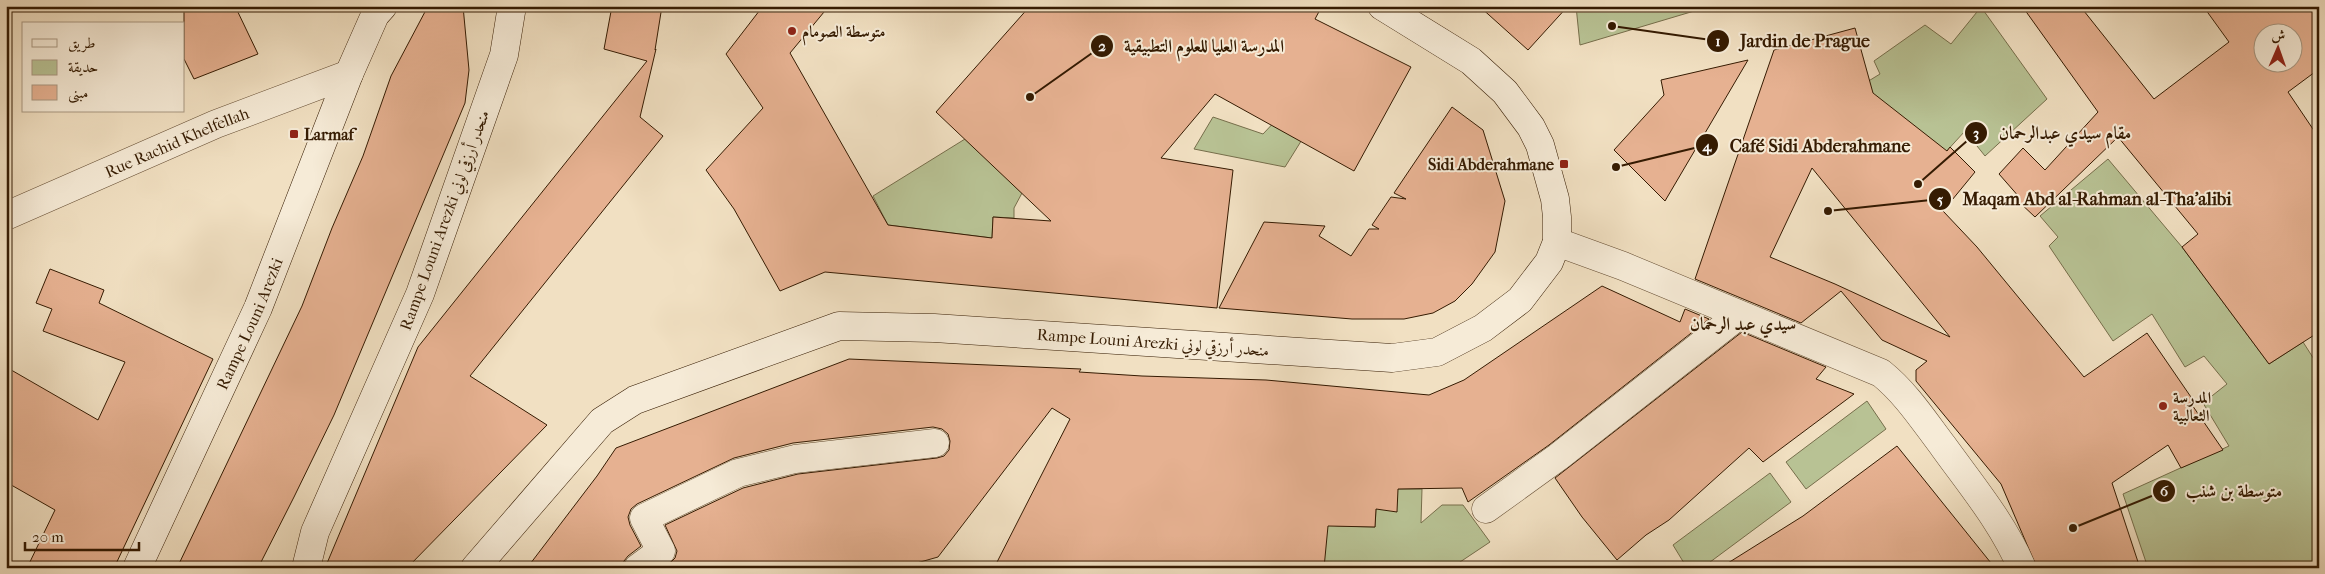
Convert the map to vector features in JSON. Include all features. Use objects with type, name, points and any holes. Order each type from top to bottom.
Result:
[{"type":"street","points":[[349,74],[375,15],[383,6]]},
{"type":"street","name":"Rampe Louni Arezki منحدر أرزقي لوني","points":[[306,568],[315,532],[420,294],[504,55],[512,6]]},
{"type":"street","name":"Rampe Louni Arezki منحدر أرزقي لوني","points":[[475,568],[602,422],[634,400],[839,326],[934,328],[1392,358],[1437,352],[1483,328],[1520,300],[1549,262],[1557,242],[1555,199],[1540,144],[1531,127],[1510,99],[1472,61],[1382,6]]},
{"type":"street","name":"Rue Rachid Khelfellah","points":[[6,216],[216,124],[349,74]]},
{"type":"street","name":"Rampe Louni Arezki","points":[[137,568],[258,308],[349,74]]},
{"type":"street","points":[[1557,242],[1623,266],[1881,373],[1915,408],[1985,503],[2012,547],[2022,568]]},
{"type":"street","points":[[1486,509],[1558,457],[1739,315]]},
{"type":"street","points":[[638,568],[661,551],[644,518],[738,473],[795,458],[934,443]]},
{"type":"green space","points":[[1576,6],[1711,6],[1580,45]]},
{"type":"green space","points":[[1981,7],[2047,99],[1985,156],[1965,131],[1933,166],[1862,85],[1880,74],[1874,61],[1925,25],[1951,44]]},
{"type":"green space","points":[[1280,116],[1308,130],[1285,167],[1194,149],[1213,117],[1263,134]]},
{"type":"green space","points":[[965,139],[1022,193],[1014,208],[1014,218],[993,217],[992,238],[888,225],[873,196]]},
{"type":"green space","points":[[2108,159],[2182,247],[2269,364],[2303,342],[2319,367],[2319,568],[2148,568],[2123,494],[2229,446],[2203,403],[2227,384],[2204,356],[2185,367],[2152,314],[2113,341],[2049,246],[2058,237],[2040,216]]},
{"type":"green space","points":[[1867,401],[1886,429],[1806,489],[1786,462]]},
{"type":"green space","points":[[1770,473],[1791,502],[1702,568],[1687,568],[1673,545]]},
{"type":"green space","points":[[1398,489],[1422,489],[1421,523],[1442,505],[1463,505],[1490,542],[1451,568],[1189,568],[1195,507],[1338,526],[1375,527],[1376,509]]},
{"type":"building","points":[[184,6],[235,6],[258,54],[194,79],[185,61]]},
{"type":"building","points":[[463,6],[469,70],[465,103],[334,415],[258,568],[177,568],[302,306],[332,228],[363,156],[391,76],[427,8]]},
{"type":"building","points":[[612,6],[662,6],[656,49],[640,117],[663,136],[470,376],[547,425],[407,568],[325,568],[418,347],[647,61],[604,49]]},
{"type":"building","points":[[763,6],[829,6],[790,53],[888,225],[992,238],[993,217],[1051,221],[936,112],[1030,6],[1322,6],[1315,19],[1411,67],[1354,171],[1215,94],[1161,158],[1233,170],[1217,308],[825,272],[780,291],[734,209],[706,170],[763,108],[726,54]]},
{"type":"building","points":[[1479,6],[1568,6],[1528,50]]},
{"type":"building","points":[[2022,6],[2080,6],[2154,99],[2229,42],[2203,6],[2319,6],[2319,69],[2288,92],[2319,138],[2319,332],[2269,364],[2182,247],[2198,234],[2118,137],[2035,217],[2018,201],[2020,198],[1999,174],[2023,148],[2045,170],[2098,112]]},
{"type":"building","points":[[1855,28],[1873,93],[1947,151],[1950,147],[1975,172],[1943,211],[1977,247],[2084,377],[2147,333],[2193,400],[2190,402],[2223,450],[2181,468],[2168,445],[2112,483],[2140,568],[2037,568],[2001,484],[1916,381],[1916,370],[1927,361],[1882,340],[1841,291],[1801,323],[1695,279],[1774,50]],"holes":[[[1812,168],[1950,337],[1835,284],[1770,257]]]},
{"type":"building","points":[[1748,60],[1665,201],[1614,150],[1664,95],[1661,80]]},
{"type":"building","points":[[1452,107],[1483,130],[1505,201],[1495,252],[1472,284],[1455,301],[1433,313],[1404,319],[1352,319],[1219,308],[1264,222],[1325,226],[1319,236],[1351,256],[1369,229],[1379,229],[1372,225],[1391,197],[1406,199],[1394,193]]},
{"type":"building","points":[[50,269],[104,290],[99,303],[213,359],[114,568],[27,568],[55,510],[6,482],[6,367],[98,420],[125,362],[43,331],[52,309],[36,303]]},
{"type":"building","points":[[1602,286],[1680,322],[1685,309],[1709,319],[1549,445],[1468,502],[1462,488],[1398,489],[1397,512],[1376,509],[1375,527],[1328,526],[1324,568],[994,568],[1070,419],[1052,408],[938,557],[899,568],[665,568],[675,558],[677,551],[665,525],[743,488],[798,474],[944,456],[949,450],[950,441],[948,434],[942,429],[933,427],[793,443],[734,458],[637,504],[631,509],[628,517],[630,525],[641,546],[628,556],[624,561],[623,568],[527,568],[616,448],[849,359],[1081,369],[1079,372],[1142,376],[1266,380],[1429,395],[1464,380]]},
{"type":"building","points":[[1742,332],[1826,367],[1816,379],[1854,394],[1763,462],[1749,448],[1669,520],[1646,535],[1617,560],[1582,517],[1555,478]]},
{"type":"building","points":[[1897,446],[1995,568],[1720,568],[1803,516]]},
{"type":"place","name":"Jardin de Prague","points":[[1612,26]]},
{"type":"place","name":"متوسطة الصومام","points":[[792,31]]},
{"type":"place","name":"المدرسة العليا للعلوم التطبيقية","points":[[1030,97]]},
{"type":"place","name":"Larmaf","points":[[294,134]]},
{"type":"place","name":"Sidi Abderahmane","points":[[1564,164]]},
{"type":"place","name":"Café Sidi Abderahmane","points":[[1616,167]]},
{"type":"place","name":"مقام سيدي عبدالرحمان","points":[[1918,184]]},
{"type":"place","name":"Maqam Abd al-Rahman al-Tha'alibi","points":[[1828,211]]},
{"type":"place","name":"المدرسة الثعالبية","points":[[2163,406]]},
{"type":"place","name":"متوسطة بن شنب","points":[[2073,528]]},
{"type":"district","name":"سيدي عبد الرحمان","points":[[1743,324]]}]
